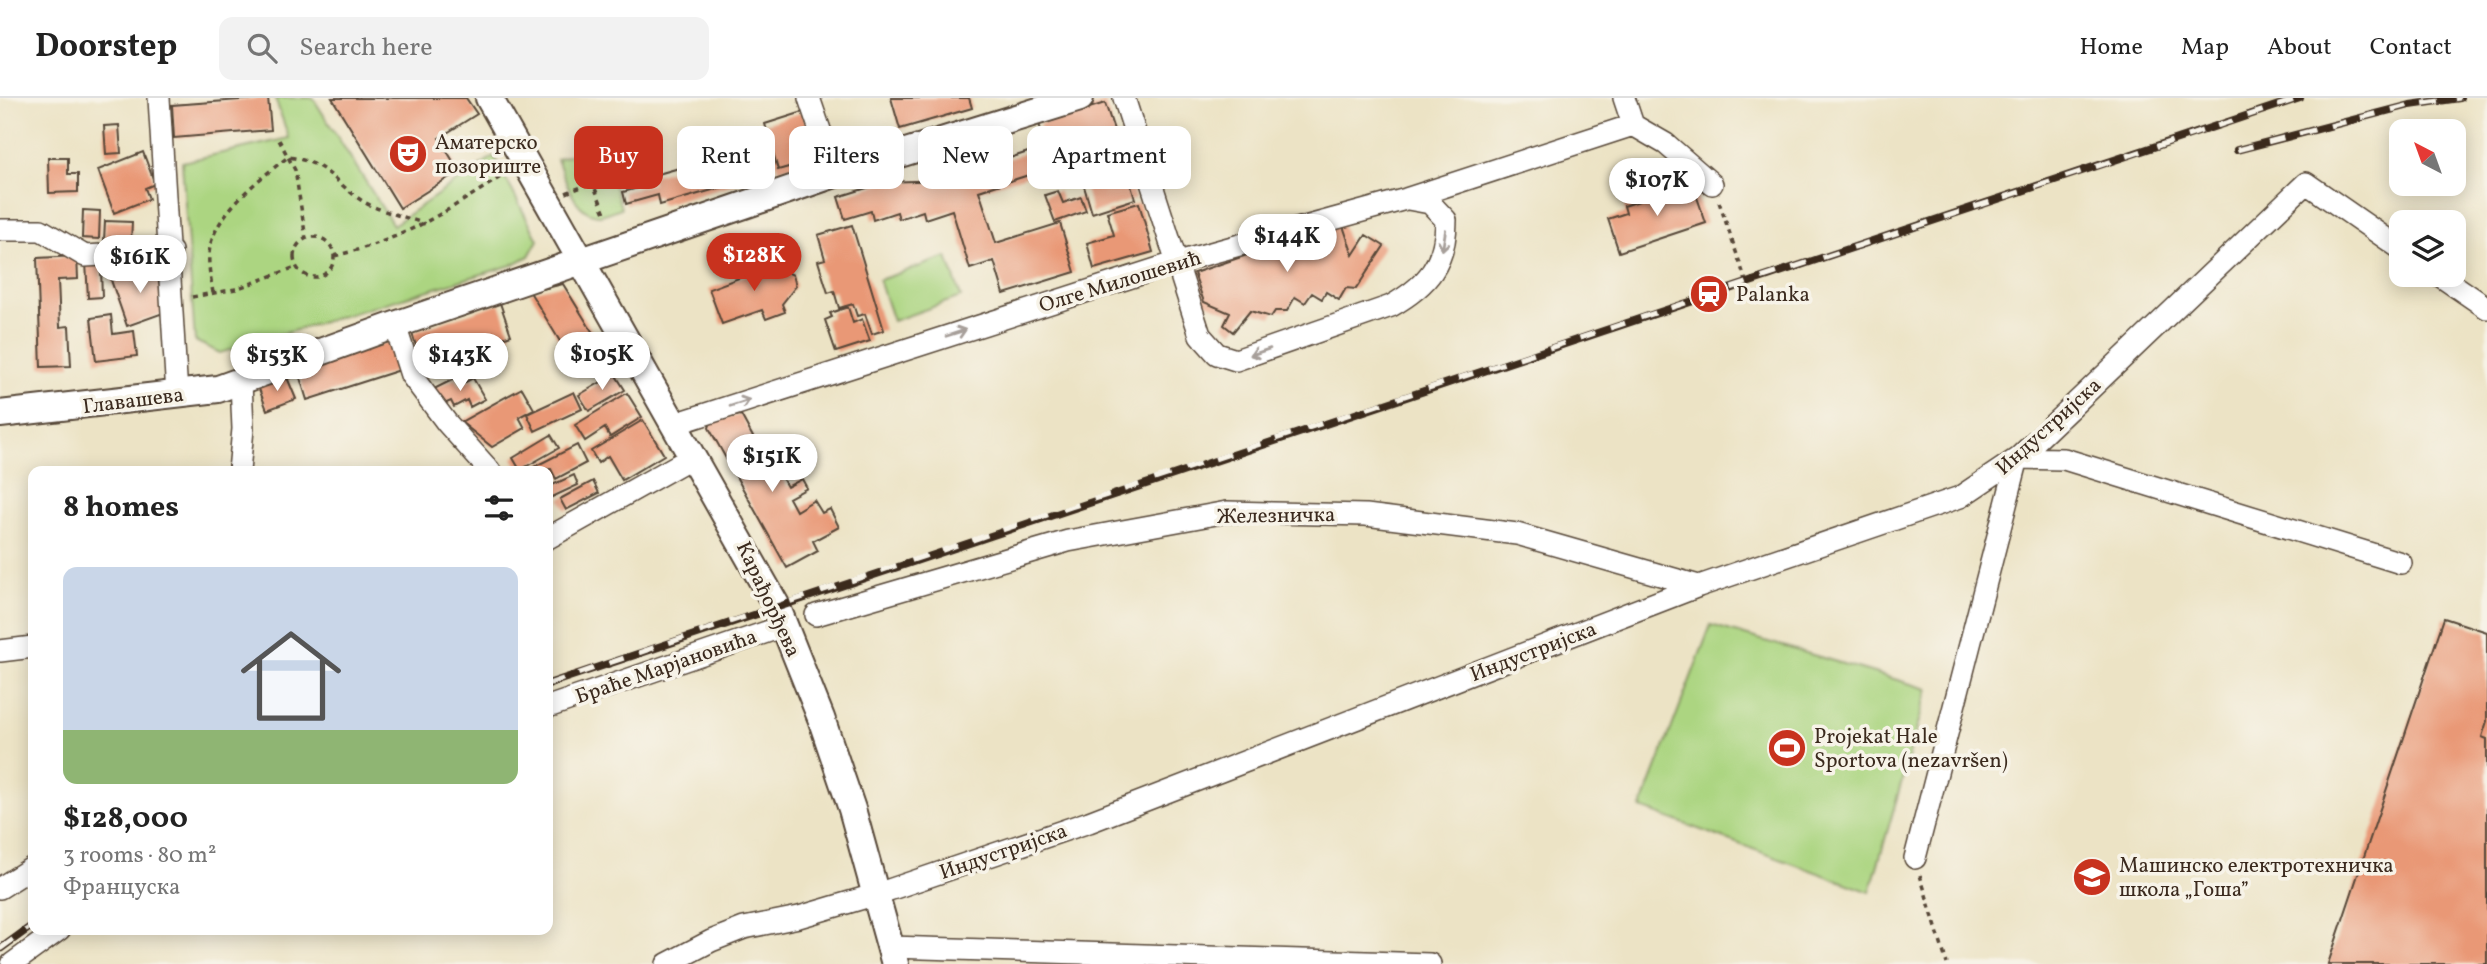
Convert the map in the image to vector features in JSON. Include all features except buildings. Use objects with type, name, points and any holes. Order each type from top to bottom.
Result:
[{"type":"main road","name":"Карађорђева","points":[[489,98],[580,262],[763,578],[821,718],[877,894],[893,956]]},
{"type":"main road","name":"Главашева","points":[[904,153],[1080,98]]},
{"type":"main road","name":"Главашева","points":[[0,414],[218,389],[395,324],[792,189]]},
{"type":"street","points":[[159,98],[171,251],[177,395]]},
{"type":"street","points":[[809,98],[819,126]]},
{"type":"street","points":[[1124,98],[1200,335],[1217,354],[1236,360],[1391,306],[1415,292],[1434,270],[1446,243],[1446,219],[1430,203],[1406,199]]},
{"type":"street","points":[[1624,98],[1633,125],[1666,144],[1712,184]]},
{"type":"street","name":"Олге Милошевић","points":[[675,424],[1178,262],[1406,199],[1633,125]]},
{"type":"street","name":"Индустријска","points":[[667,964],[711,941],[744,928],[799,917],[877,894],[1125,808],[1699,586],[1960,497],[2018,458],[2306,183],[2389,240]]},
{"type":"street","points":[[0,230],[41,230],[85,256],[171,251]]},
{"type":"street","points":[[2456,287],[2487,308]]},
{"type":"street","points":[[395,324],[411,374],[447,422],[486,466]]},
{"type":"street","points":[[239,466],[243,429],[241,382]]},
{"type":"street","points":[[553,535],[694,456]]},
{"type":"street","points":[[1915,858],[2018,458],[2064,459],[2402,563]]},
{"type":"street","name":"Железничка","points":[[816,615],[1068,541],[1227,512],[1366,514],[1517,534],[1699,586]]},
{"type":"street","name":"Браће Марјановића","points":[[553,705],[784,626]]},
{"type":"street","points":[[0,651],[28,648]]},
{"type":"street","points":[[0,888],[28,870]]},
{"type":"street","points":[[12,964],[52,935]]},
{"type":"street","points":[[893,956],[1430,964]]},
{"type":"path","points":[[279,140],[295,170],[306,239]]},
{"type":"path","points":[[213,293],[209,256],[211,242],[234,202],[288,157],[307,160],[321,167],[359,199],[425,224]]},
{"type":"path","points":[[334,256],[378,246],[425,224],[524,162]]},
{"type":"path","points":[[1712,184],[1747,284]]},
{"type":"path","points":[[561,195],[576,189]]},
{"type":"path","points":[[595,189],[605,213]]},
{"type":"path","points":[[306,239],[323,240],[334,256],[330,269],[319,277],[306,276],[296,267],[295,250],[306,239]]},
{"type":"path","points":[[173,300],[236,289],[296,267]]},
{"type":"path","points":[[1915,858],[1947,964]]},
{"type":"green space","points":[[275,98],[313,98],[393,225],[494,156],[538,240],[529,256],[512,265],[220,353],[195,341],[182,162],[289,138]]},
{"type":"green space","points":[[574,154],[574,189],[615,189],[621,208],[599,215],[583,208],[567,185],[557,159]]},
{"type":"green space","points":[[947,257],[961,297],[893,321],[879,280]]},
{"type":"green space","name":"Projekat Hale Sportova (nezavršen)","points":[[1711,625],[1928,689],[1870,892],[1641,808]]},
{"type":"railway","points":[[553,682],[2300,98]]},
{"type":"railway","points":[[2237,150],[2410,105],[2460,98]]},
{"type":"railway","points":[[0,949],[28,929]]},
{"type":"place","name":"Аматерско позориште","points":[[408,154]]},
{"type":"place","name":"Palanka","points":[[1709,294]]},
{"type":"place","name":"Projekat Hale Sportova (nezavršen)","points":[[1787,748]]},
{"type":"place","name":"Машинско електротехничка школа „Гоша”","points":[[2092,877]]}]
